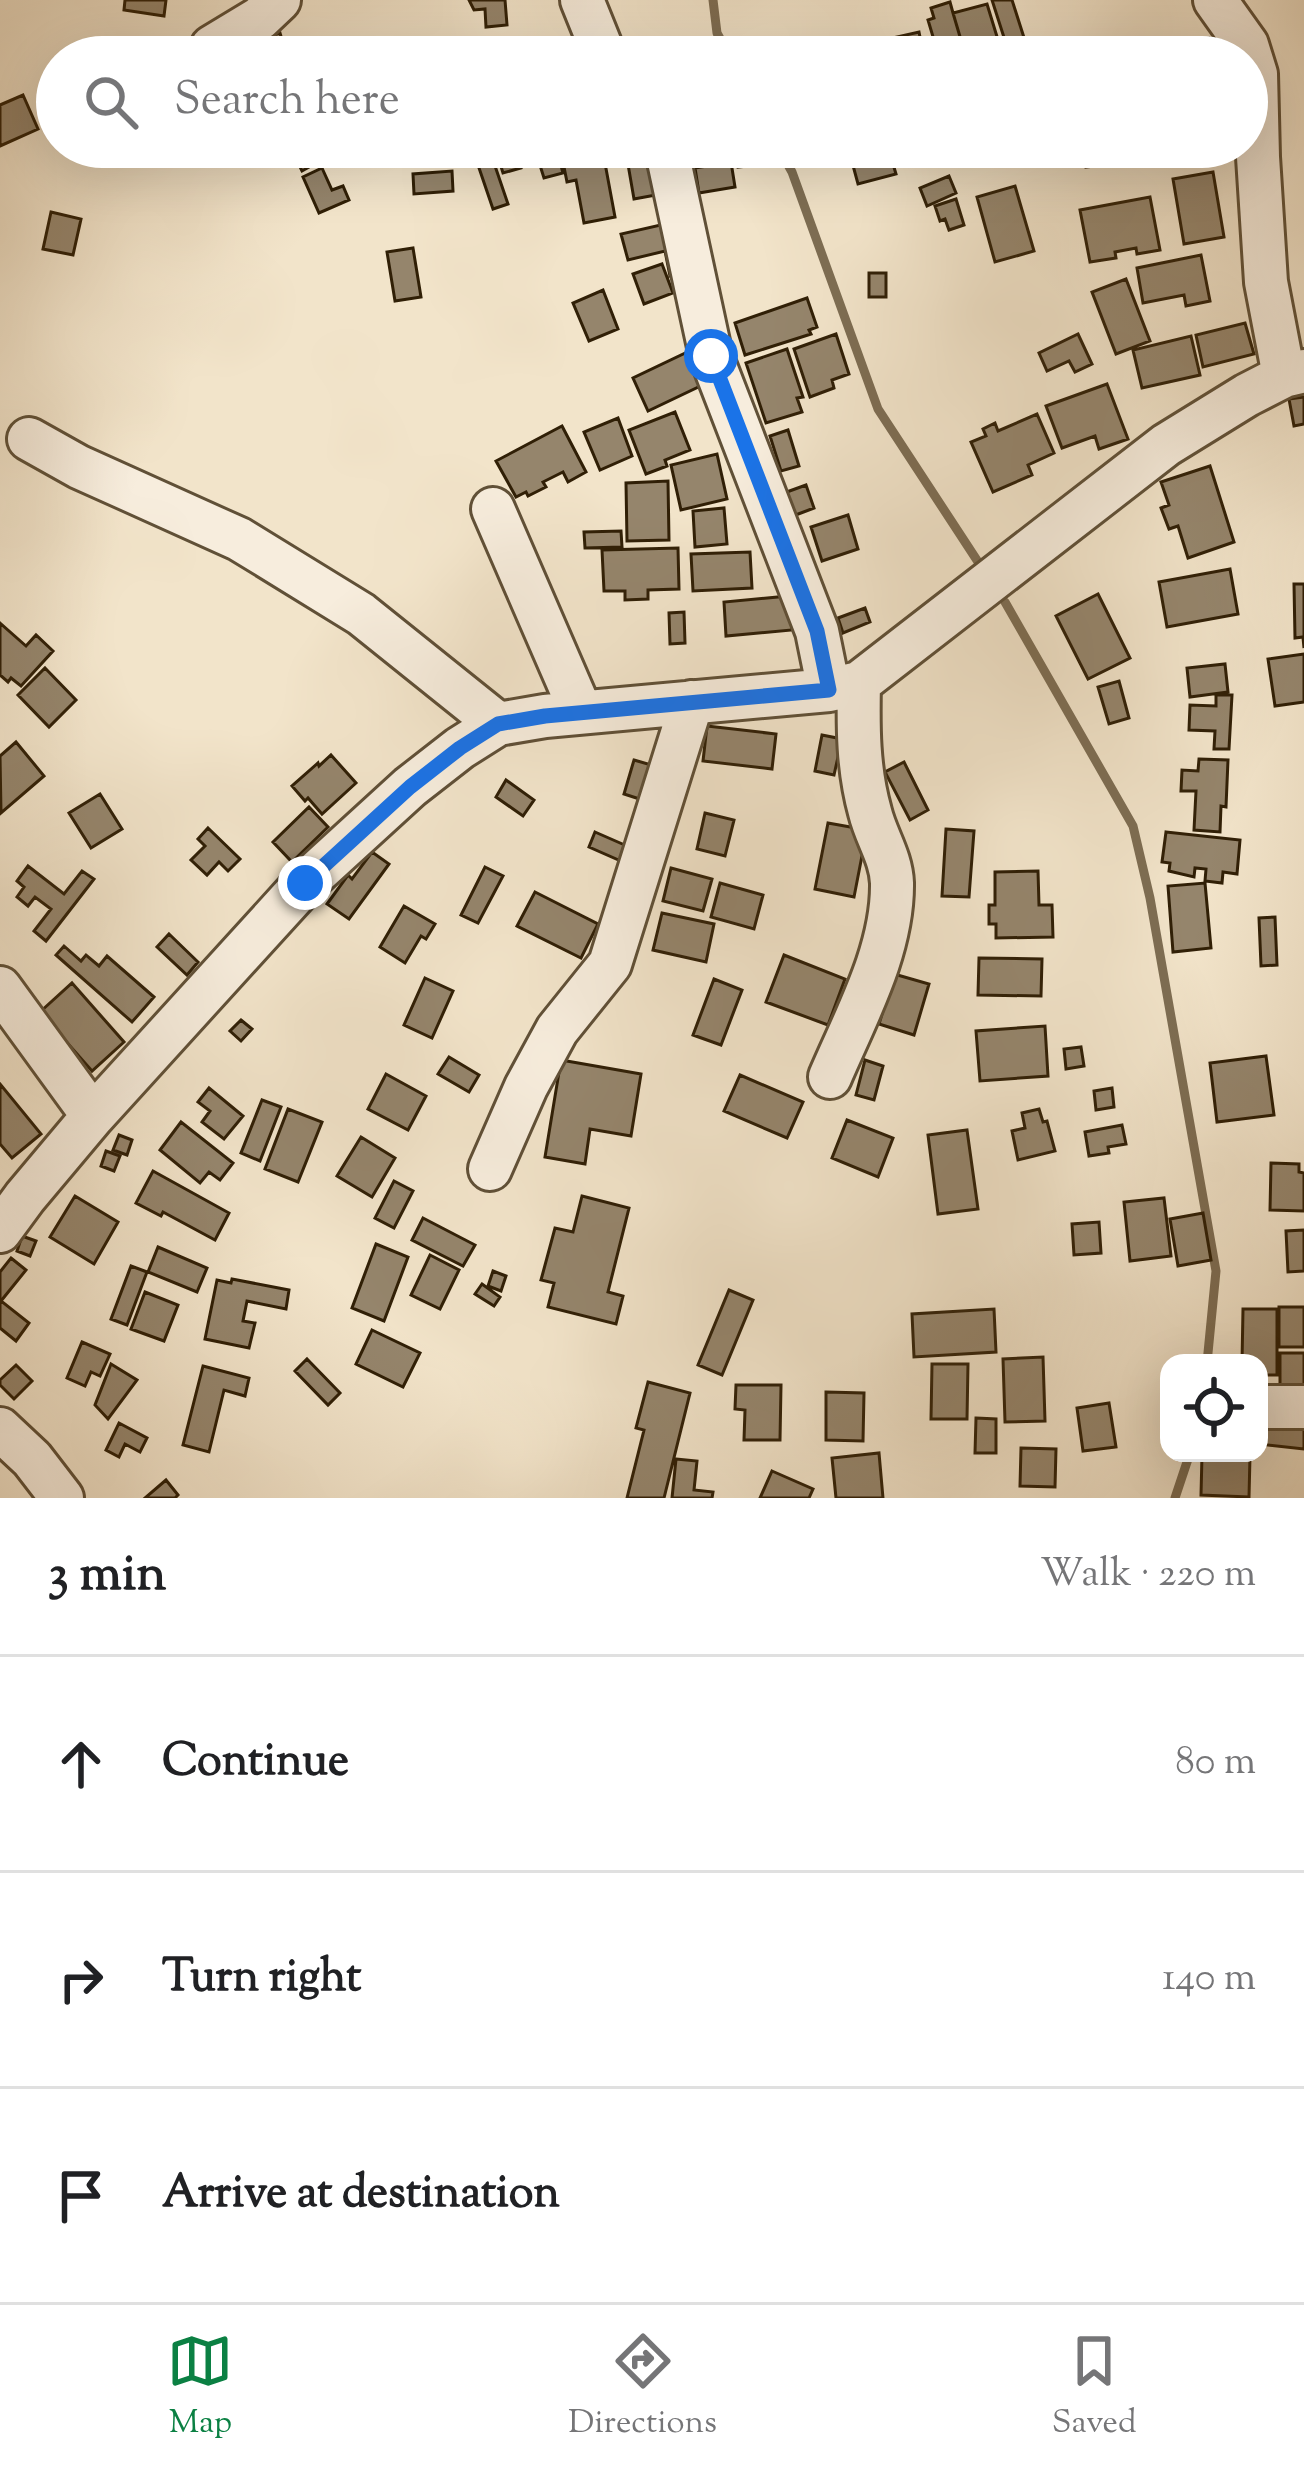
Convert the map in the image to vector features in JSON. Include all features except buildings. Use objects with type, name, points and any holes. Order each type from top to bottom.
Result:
[{"type":"street","points":[[230,36],[279,0]]},
{"type":"street","points":[[582,0],[597,36]]},
{"type":"street","points":[[1215,0],[1241,36]]},
{"type":"street","points":[[671,168],[711,356],[817,631],[844,686],[858,742],[861,779],[890,861],[890,919],[875,969],[830,1077]]},
{"type":"street","points":[[0,1231],[93,1117],[305,883],[460,748],[498,724],[844,686],[1166,445],[1294,373],[1266,282],[1261,168]]},
{"type":"street","points":[[29,439],[239,539],[362,614],[498,724]]},
{"type":"street","points":[[493,509],[581,712]]},
{"type":"street","points":[[490,1169],[557,1030],[610,964],[692,702]]},
{"type":"street","points":[[0,988],[93,1117]]},
{"type":"street","points":[[1268,1407],[1304,1407]]},
{"type":"street","points":[[0,1429],[62,1498]]},
{"type":"waterway","points":[[713,0],[719,36]]},
{"type":"waterway","points":[[790,168],[878,409],[984,571]]},
{"type":"waterway","points":[[1005,602],[1133,826],[1216,1271],[1208,1354]]},
{"type":"waterway","points":[[1175,1498],[1187,1462]]},
{"type":"route","points":[[305,883],[410,787],[498,724],[829,690],[817,631],[711,356]]}]
